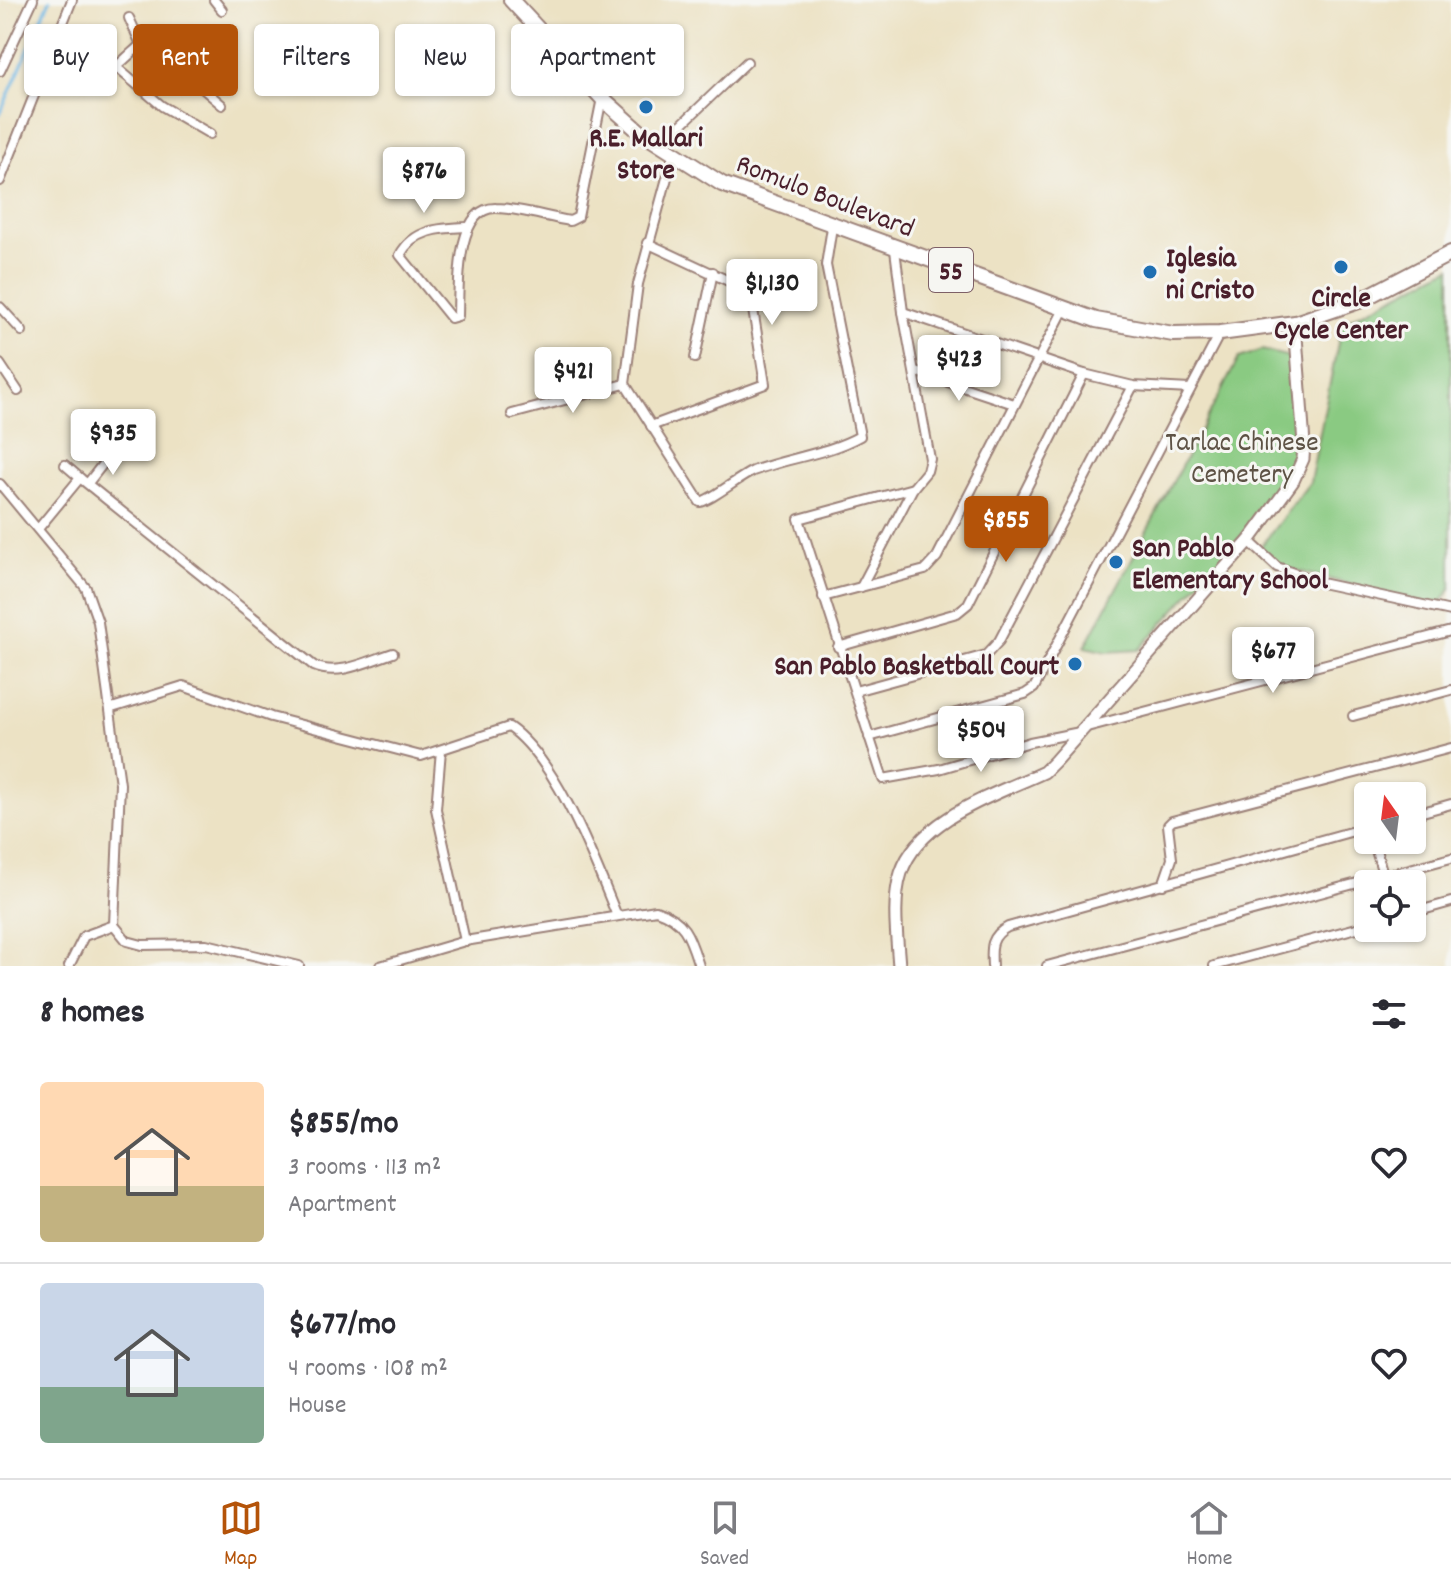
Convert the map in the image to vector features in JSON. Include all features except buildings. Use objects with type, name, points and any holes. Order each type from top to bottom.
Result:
[{"type":"highway","name":"Romulo Boulevard","points":[[511,0],[602,98],[659,146],[722,184],[1063,311],[1166,333],[1220,333],[1295,323],[1359,301],[1451,253]]},
{"type":"street","points":[[0,71],[33,0]]},
{"type":"street","points":[[62,24],[72,0]]},
{"type":"street","points":[[214,0],[222,10]]},
{"type":"street","points":[[129,18],[133,27]]},
{"type":"street","points":[[117,66],[133,49]]},
{"type":"street","points":[[659,146],[747,62]]},
{"type":"street","points":[[117,68],[162,106],[210,134]]},
{"type":"street","points":[[0,181],[34,96]]},
{"type":"street","points":[[211,96],[222,105]]},
{"type":"street","points":[[466,227],[423,232],[400,255],[451,318],[458,316],[466,227],[478,214],[493,207],[575,220],[602,98]]},
{"type":"street","points":[[673,156],[647,243],[625,384],[700,502],[707,501],[726,484],[754,471],[860,436],[826,265],[832,227]]},
{"type":"street","points":[[647,243],[750,291],[765,384],[651,426]]},
{"type":"street","points":[[861,587],[913,488],[927,471],[930,448],[903,312],[895,250]]},
{"type":"street","points":[[695,358],[713,272]]},
{"type":"street","points":[[0,307],[22,331]]},
{"type":"street","points":[[823,597],[925,570],[937,557],[1063,311]]},
{"type":"street","points":[[903,312],[1040,356],[1084,374],[1133,386],[1190,389]]},
{"type":"street","points":[[899,966],[896,929],[901,874],[915,848],[938,826],[1044,772],[1249,541],[1293,481],[1303,459],[1302,393],[1295,323]]},
{"type":"street","points":[[869,737],[1025,694],[1034,688],[1220,333]]},
{"type":"street","points":[[0,364],[18,391]]},
{"type":"street","points":[[915,371],[1014,404]]},
{"type":"street","points":[[838,647],[957,613],[968,604],[1084,374]]},
{"type":"street","points":[[512,414],[625,384]]},
{"type":"street","points":[[855,691],[986,655],[999,641],[1133,386]]},
{"type":"street","points":[[38,529],[113,451]]},
{"type":"street","points":[[65,465],[314,666],[327,672],[393,653]]},
{"type":"street","points":[[0,484],[86,588],[98,622],[120,784],[114,925],[127,941],[142,945],[206,944],[299,966]]},
{"type":"street","points":[[913,488],[799,519],[883,779],[939,769],[1451,631]]},
{"type":"street","points":[[1249,541],[1277,567],[1321,583],[1451,611]]},
{"type":"street","points":[[112,708],[183,686],[271,717],[421,756],[509,727],[521,736],[547,770],[586,844],[617,916]]},
{"type":"street","points":[[1353,716],[1451,690]]},
{"type":"street","points":[[1163,885],[1172,859],[1168,825],[1172,821],[1451,748]]},
{"type":"street","points":[[441,750],[436,809],[465,941]]},
{"type":"street","points":[[1426,811],[1451,804]]},
{"type":"street","points":[[992,966],[990,946],[999,932],[1354,831]]},
{"type":"street","points":[[1400,870],[1451,858]]},
{"type":"street","points":[[1047,966],[1354,883]]},
{"type":"street","points":[[1426,909],[1451,902]]},
{"type":"street","points":[[380,966],[465,941],[656,910],[672,916],[688,930],[699,966]]},
{"type":"street","points":[[69,966],[84,936],[114,925]]},
{"type":"street","points":[[1214,966],[1354,929]]},
{"type":"green space","points":[[1451,267],[1451,589],[1438,607],[1275,565],[1258,550],[1310,482],[1342,323]]},
{"type":"green space","name":"Tarlac Chinese Cemetery","points":[[1262,350],[1290,357],[1300,450],[1272,502],[1139,650],[1107,652],[1085,647],[1239,358]]},
{"type":"waterway","points":[[0,114],[50,0]]},
{"type":"place","name":"R.E. Mallari Store","points":[[646,107]]},
{"type":"place","name":"Circle Cycle Center","points":[[1341,267]]},
{"type":"place","name":"Iglesia ni Cristo","points":[[1150,272]]},
{"type":"place","name":"San Pablo Elementary School","points":[[1116,562]]},
{"type":"place","name":"San Pablo Basketball Court","points":[[1075,664]]}]
